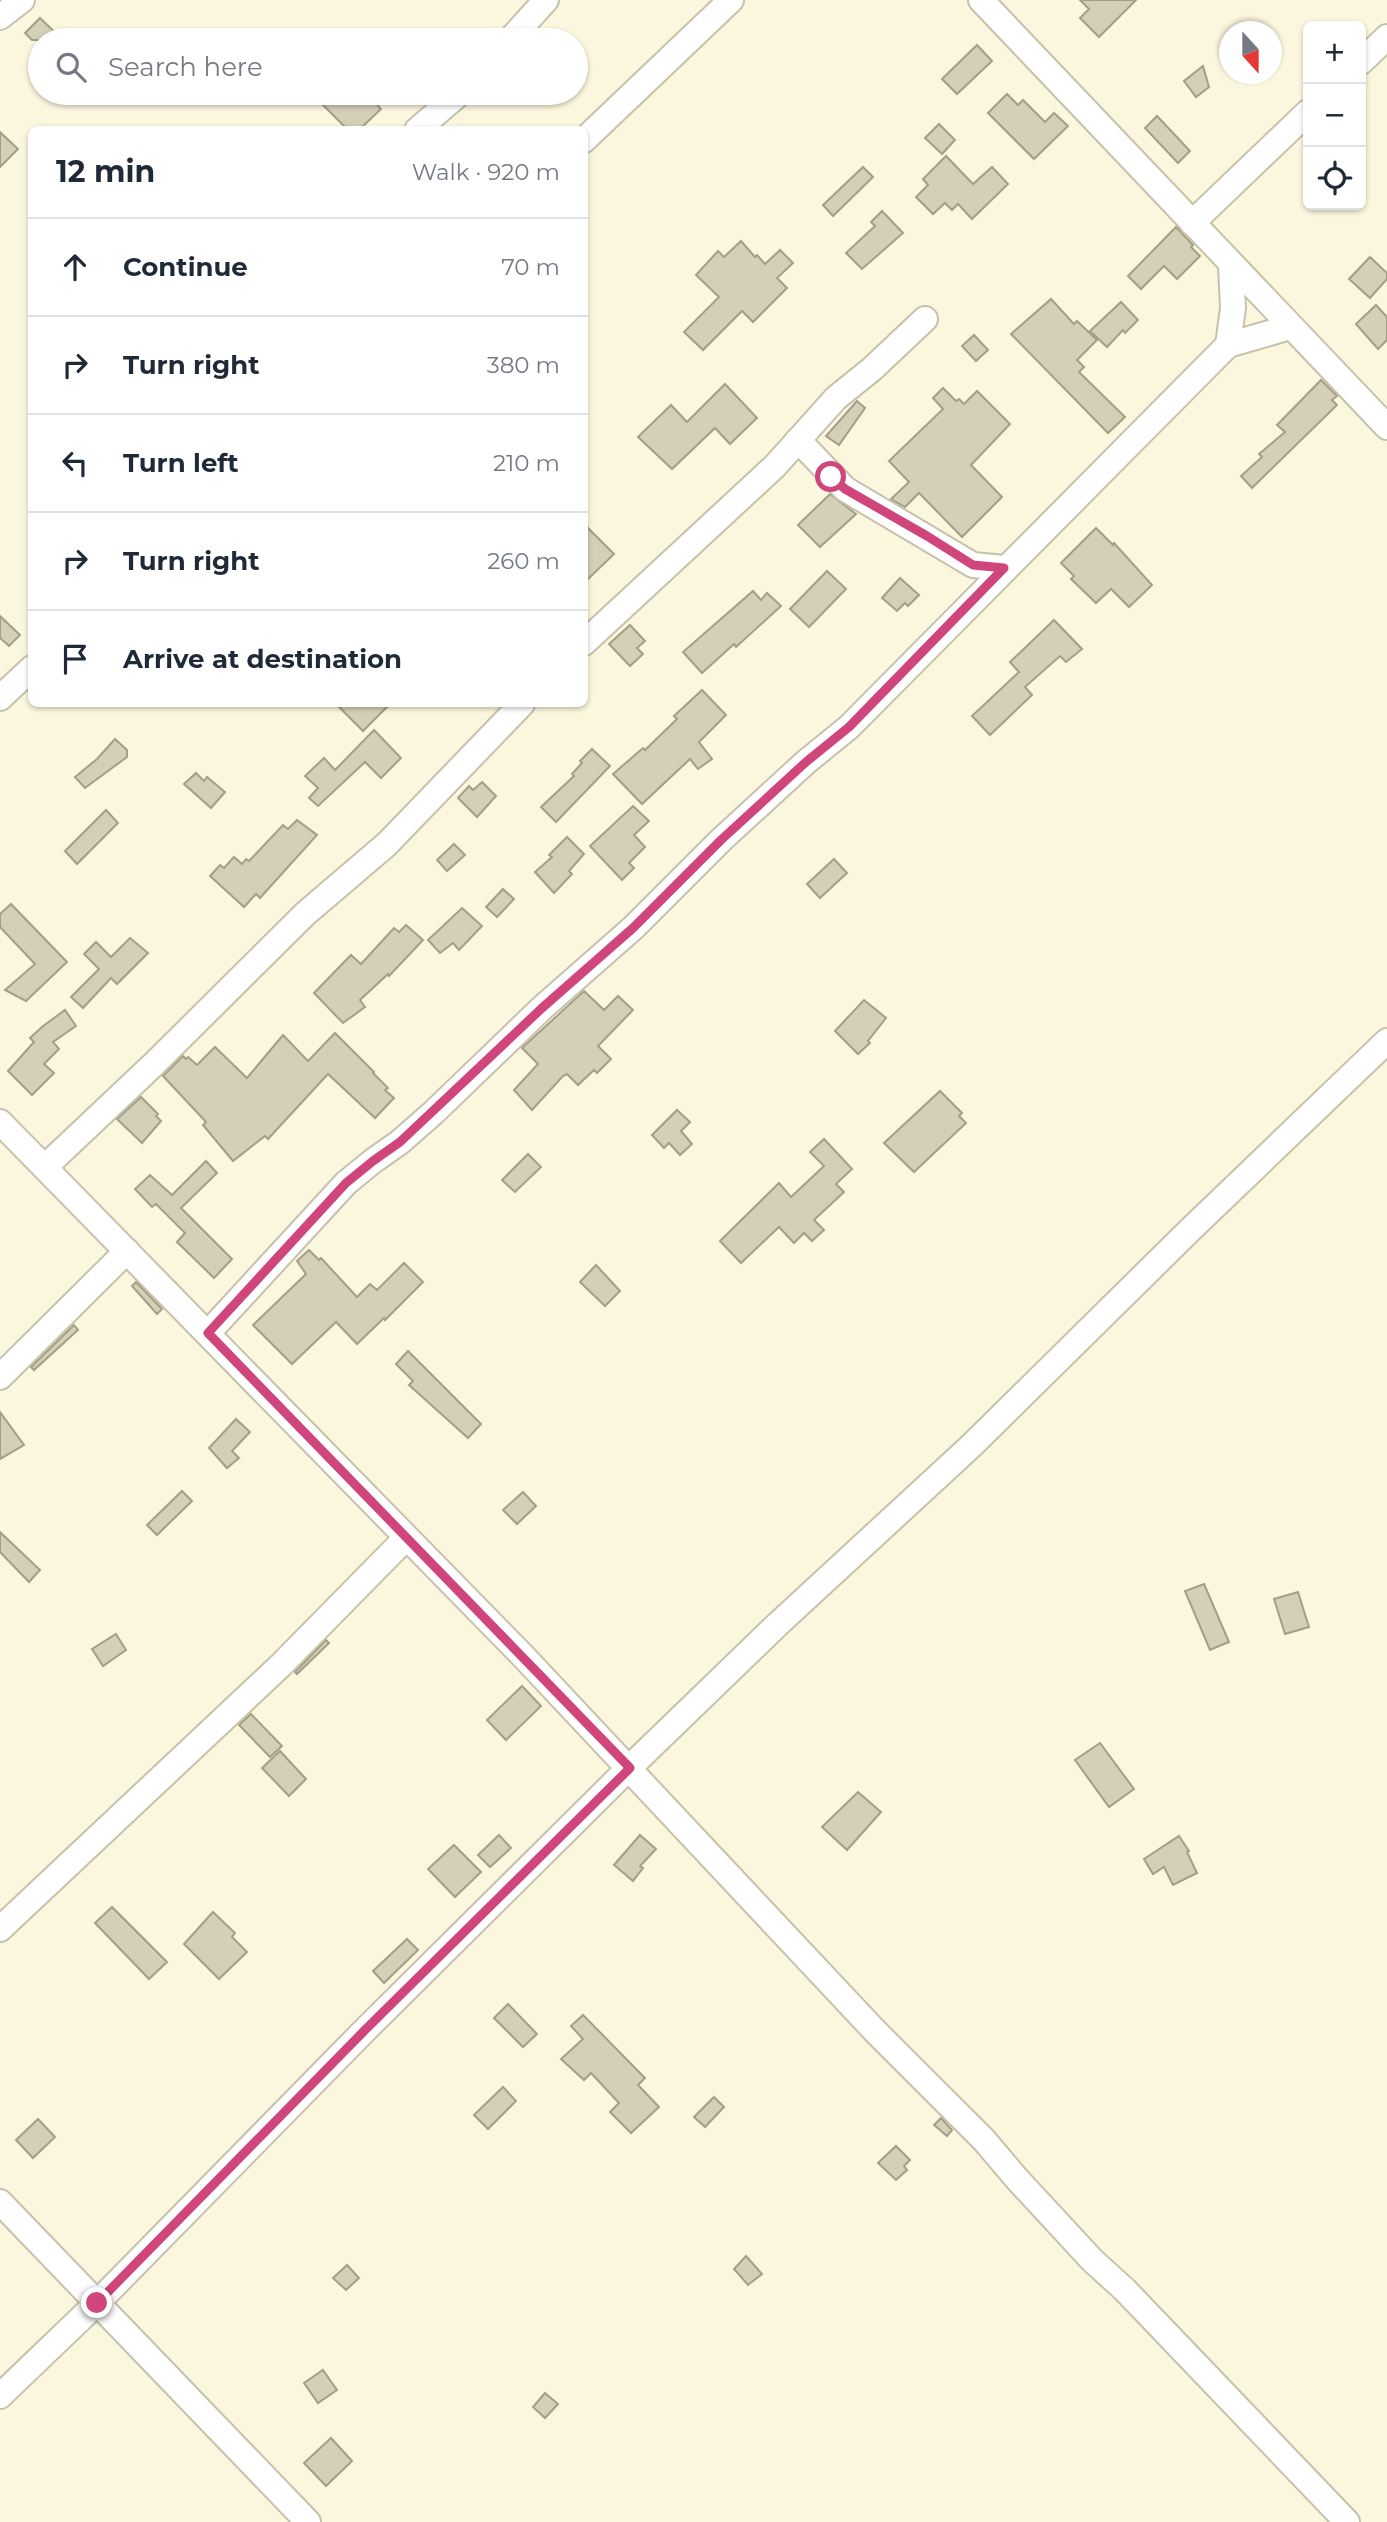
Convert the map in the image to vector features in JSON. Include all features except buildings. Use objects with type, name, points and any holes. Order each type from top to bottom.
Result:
[{"type":"street","points":[[0,17],[22,0]]},
{"type":"street","points":[[521,28],[546,0]]},
{"type":"street","points":[[588,136],[731,0]]},
{"type":"street","points":[[981,0],[1387,427]]},
{"type":"street","points":[[1366,57],[1387,37]]},
{"type":"street","points":[[422,126],[446,105]]},
{"type":"street","points":[[1192,223],[1303,117]]},
{"type":"street","points":[[1228,345],[1233,308],[1231,265]]},
{"type":"street","points":[[588,639],[775,466],[836,398],[872,369],[925,319]]},
{"type":"street","points":[[208,1333],[346,1183],[400,1142],[542,1008],[633,928],[721,840],[806,762],[849,727],[1228,345],[1290,327]]},
{"type":"street","points":[[799,440],[845,489],[973,565],[1004,568]]},
{"type":"street","points":[[0,698],[28,672]]},
{"type":"street","points":[[46,1166],[305,915],[387,844],[519,707]]},
{"type":"street","points":[[0,2396],[97,2303],[364,2031],[778,1623],[971,1446],[1387,1041]]},
{"type":"street","points":[[0,1122],[46,1166],[630,1768],[874,2030],[985,2140],[1017,2179],[1093,2260],[1347,2522]]},
{"type":"street","points":[[0,1377],[127,1251]]},
{"type":"street","points":[[0,1929],[253,1692],[406,1538]]},
{"type":"street","points":[[0,2202],[308,2522]]},
{"type":"route","points":[[97,2303],[364,2031],[630,1768],[208,1333],[346,1183],[400,1142],[542,1008],[633,928],[721,840],[806,762],[849,727],[1004,568],[973,565],[845,489],[831,477]]}]
